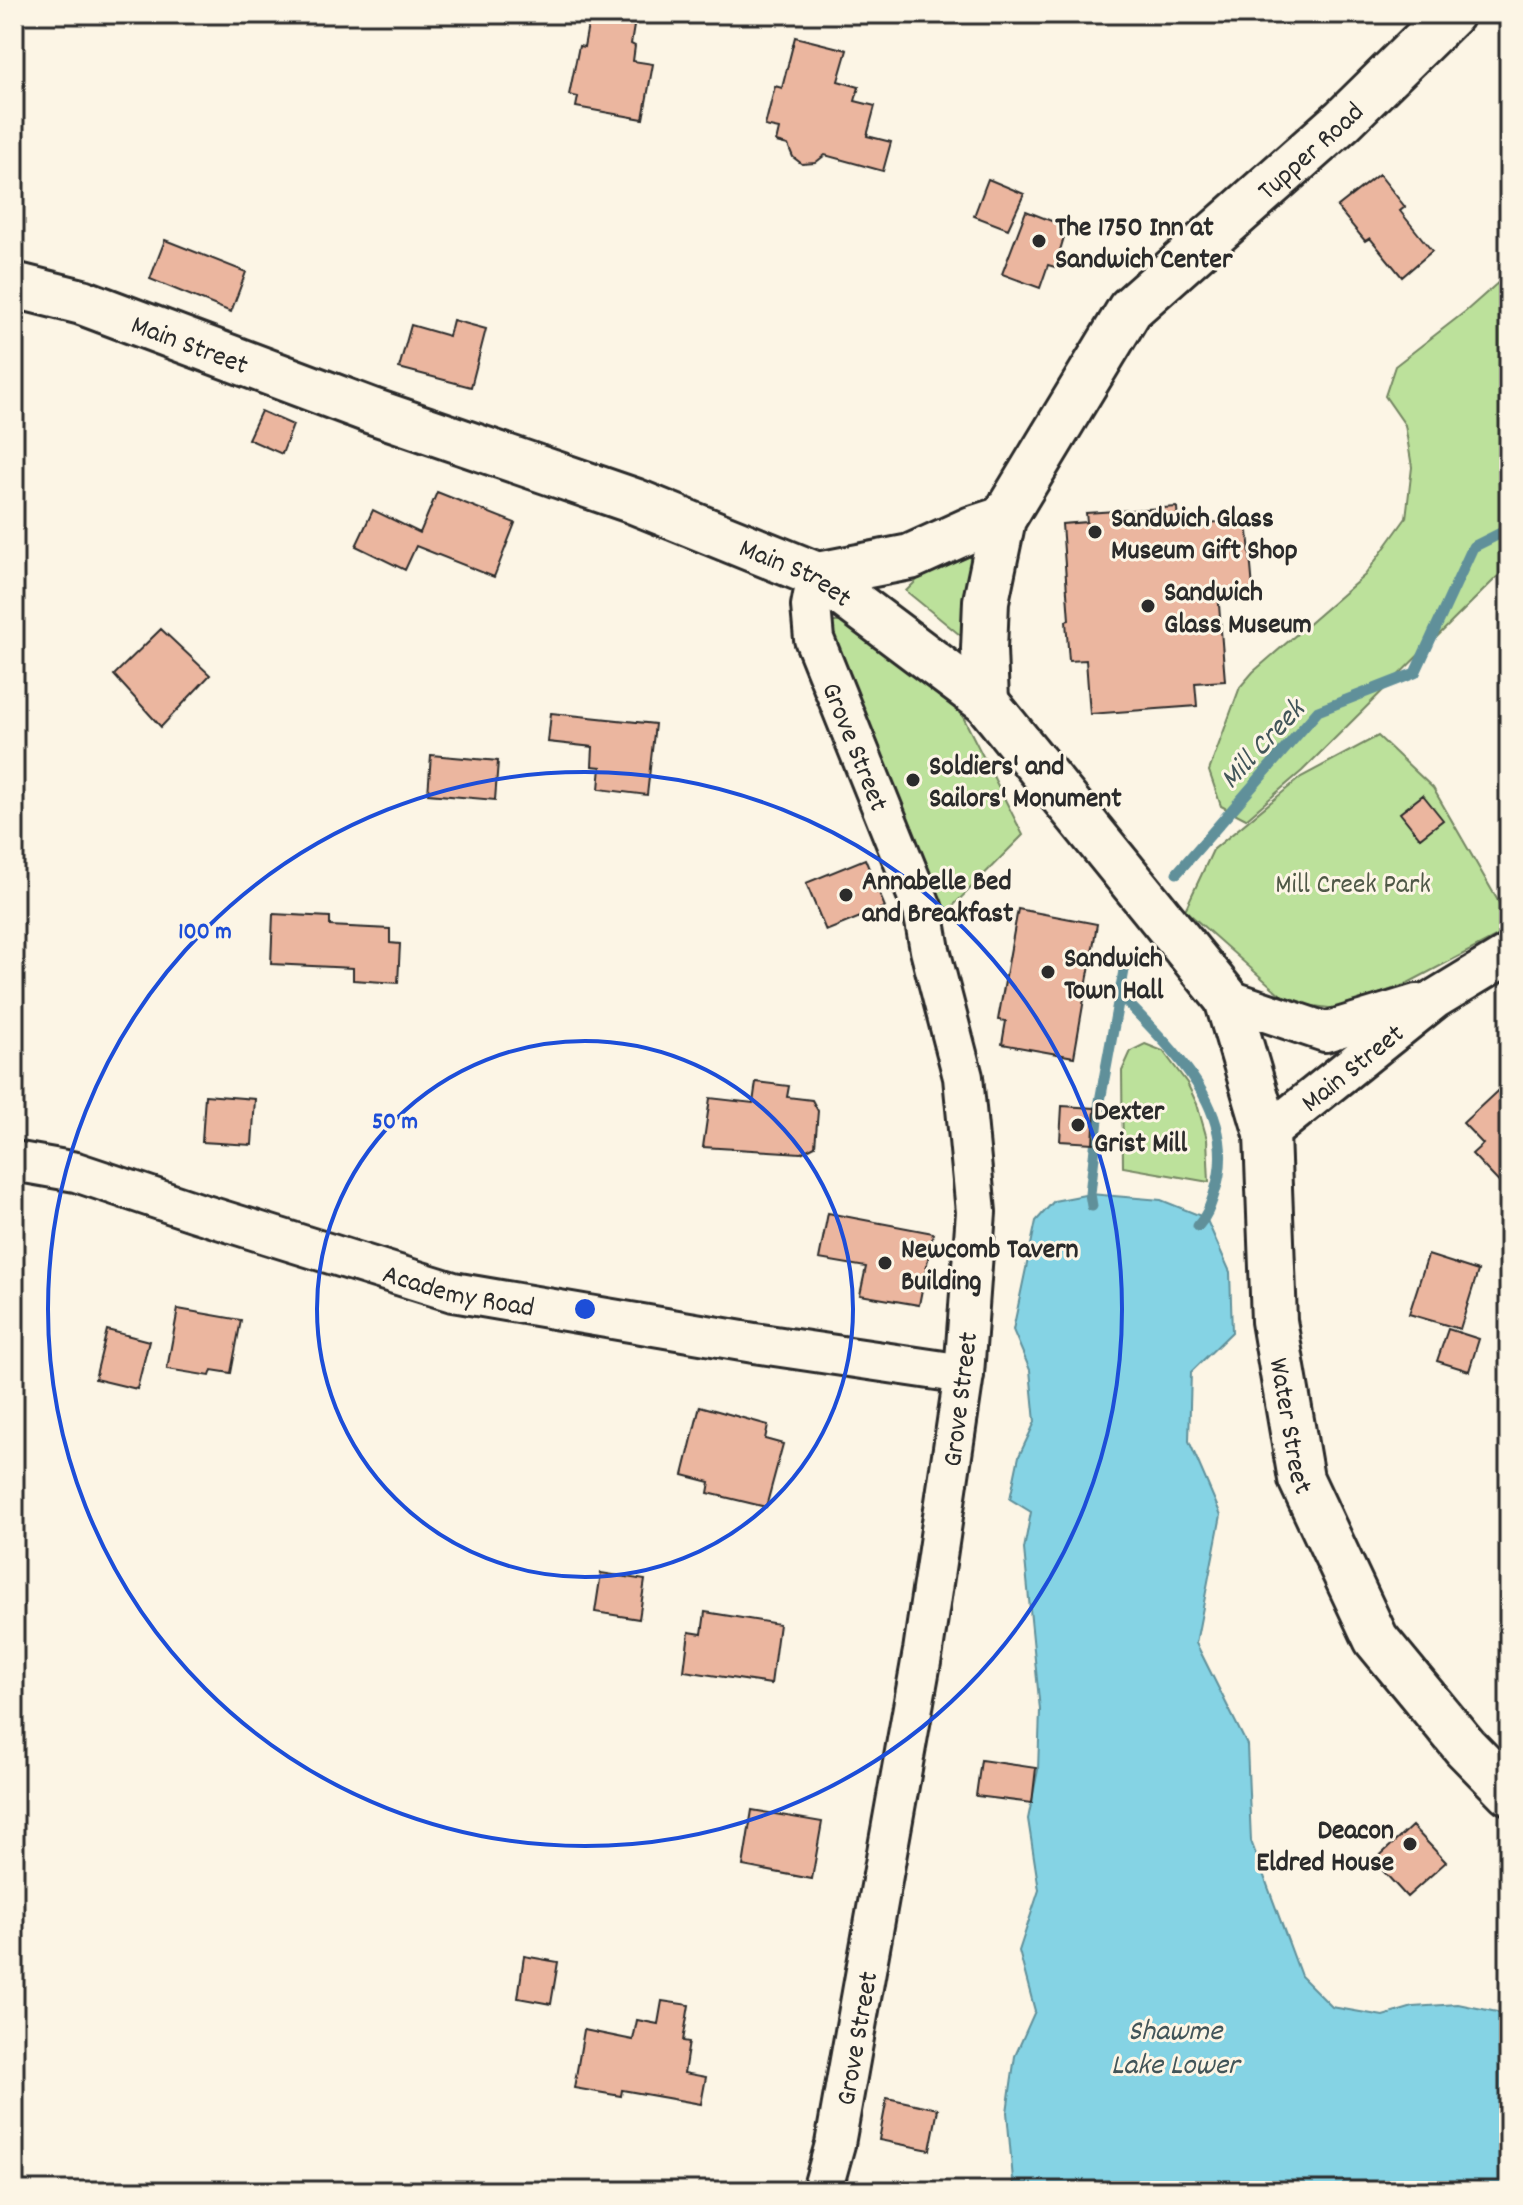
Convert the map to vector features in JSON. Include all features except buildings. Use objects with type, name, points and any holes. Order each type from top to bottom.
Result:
[{"type":"main road","name":"Tupper Road","points":[[986,702],[986,601],[1003,519],[1130,309],[1343,120],[1451,14]]},
{"type":"main road","name":"Main Street","points":[[14,285],[82,302],[372,411],[634,501],[817,575],[986,702],[1227,999]]},
{"type":"main road","points":[[817,575],[910,557],[972,529],[1003,519]]},
{"type":"main road","name":"Water Street","points":[[1227,999],[1267,1134],[1274,1321],[1301,1479],[1376,1639],[1465,1747],[1509,1792]]},
{"type":"street","name":"Grove Street","points":[[817,575],[811,606],[814,639],[916,889],[963,1077],[976,1212],[964,1374],[910,1726],[835,2144],[822,2191]]},
{"type":"street","name":"Main Street","points":[[1267,1134],[1435,999],[1509,954]]},
{"type":"street","name":"Main Street","points":[[1227,999],[1325,1032],[1435,999]]},
{"type":"street","name":"Academy Road","points":[[14,1161],[76,1172],[453,1292],[754,1343],[964,1374]]},
{"type":"green space","points":[[1509,273],[1509,565],[1302,771],[1246,819],[1221,806],[1209,771],[1240,687],[1253,672],[1365,575],[1406,518],[1412,467],[1405,425],[1385,396],[1395,366]]},
{"type":"green space","points":[[980,552],[966,640],[906,591],[919,578]]},
{"type":"green space","points":[[831,622],[842,622],[961,713],[1023,835],[944,915],[827,635]]},
{"type":"green space","name":"Mill Creek Park","points":[[1378,736],[1433,788],[1509,920],[1509,930],[1404,985],[1337,1009],[1290,1003],[1185,910],[1213,850],[1301,777]]},
{"type":"green space","points":[[1145,1044],[1163,1051],[1187,1083],[1197,1104],[1207,1139],[1209,1182],[1123,1167],[1122,1071],[1131,1051]]},
{"type":"water","name":"Shawme Lake Lower","points":[[1090,1194],[1161,1200],[1206,1218],[1230,1272],[1232,1332],[1191,1372],[1189,1441],[1221,1515],[1196,1643],[1247,1745],[1251,1841],[1301,1976],[1332,2007],[1383,2016],[1413,2007],[1458,2004],[1497,2012],[1509,2018],[1509,2191],[1014,2191],[1007,2112],[1015,2056],[1035,2011],[1019,1951],[1039,1890],[1028,1819],[1038,1770],[1040,1710],[1024,1549],[1031,1512],[1010,1499],[1019,1456],[1035,1422],[1030,1370],[1013,1330],[1036,1221],[1054,1201]]},
{"type":"waterway","name":"Mill Creek","points":[[1177,873],[1318,711],[1415,673],[1473,547],[1509,529]]},
{"type":"waterway","points":[[1092,1206],[1090,1194],[1100,1101],[1125,965]]},
{"type":"waterway","points":[[1120,995],[1180,1060],[1197,1084],[1219,1135],[1220,1164],[1214,1194],[1198,1226]]},
{"type":"place","name":"The 1750 Inn at Sandwich Center","points":[[1039,241]]},
{"type":"place","name":"Sandwich Glass Museum Gift Shop","points":[[1095,532]]},
{"type":"place","name":"Sandwich Glass Museum","points":[[1148,606]]},
{"type":"place","name":"Soldiers' and Sailors' Monument","points":[[913,780]]},
{"type":"place","name":"Annabelle Bed and Breakfast","points":[[846,895]]},
{"type":"place","name":"Sandwich Town Hall","points":[[1048,972]]},
{"type":"place","name":"Dexter Grist Mill","points":[[1078,1125]]},
{"type":"place","name":"Newcomb Tavern Building","points":[[885,1263]]},
{"type":"place","name":"Deacon Eldred House","points":[[1410,1844]]}]
